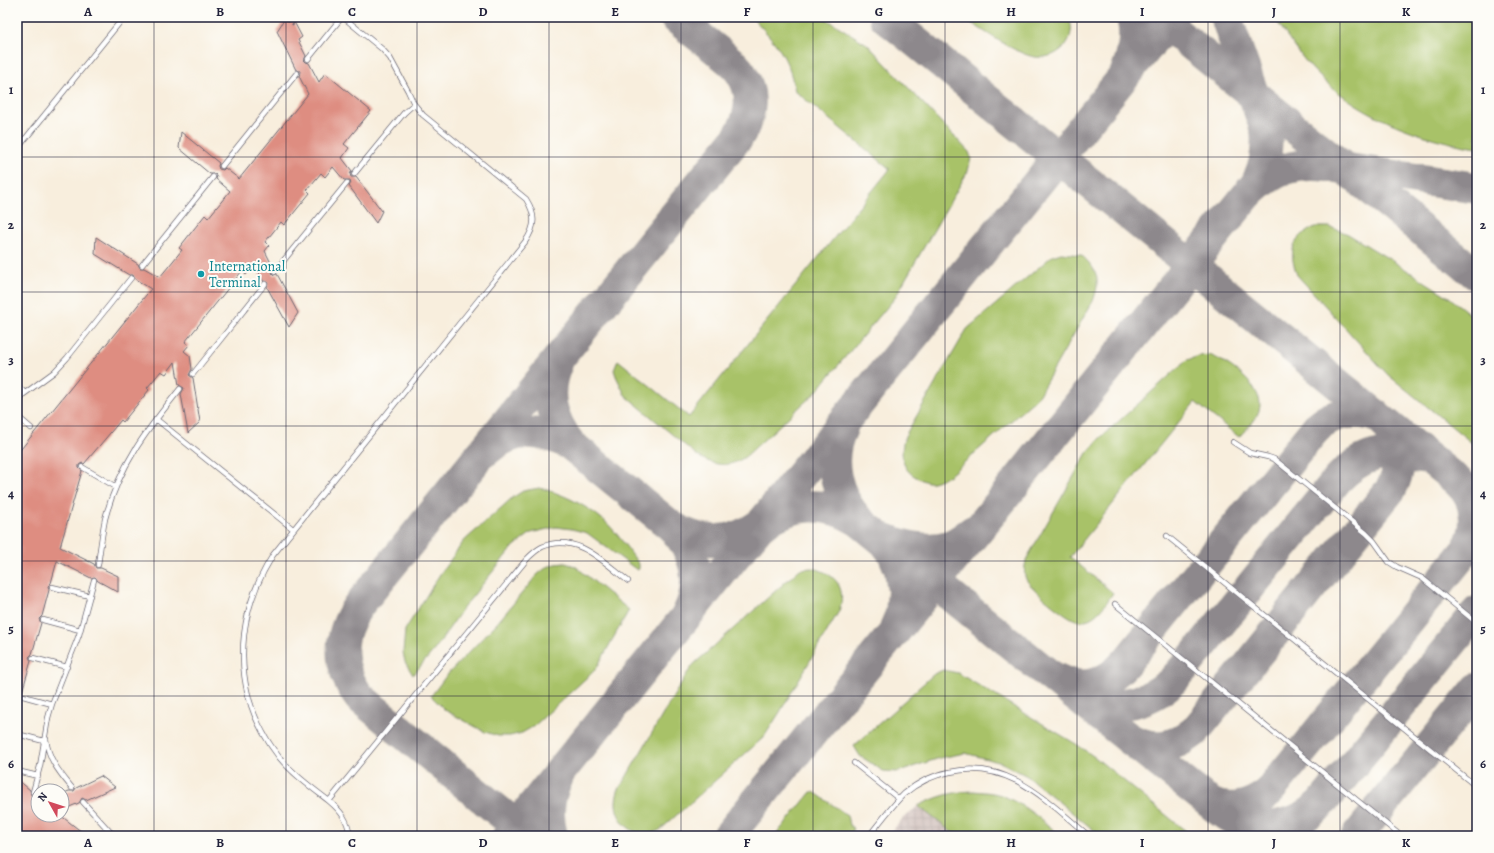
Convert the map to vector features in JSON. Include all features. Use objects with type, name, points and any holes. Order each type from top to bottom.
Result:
[{"type":"lane","points":[[17,149],[124,17]]},
{"type":"lane","points":[[308,59],[343,17],[382,49],[390,58],[414,104],[423,115],[526,199],[534,215],[532,231],[526,242],[293,529],[273,555],[264,570],[252,597],[243,641],[246,684],[256,717],[265,735],[278,755],[299,777],[341,812],[345,818],[350,836]]},
{"type":"lane","points":[[222,166],[297,73]]},
{"type":"lane","points":[[354,174],[404,113],[414,104]]},
{"type":"lane","points":[[142,265],[213,177]]},
{"type":"lane","points":[[275,271],[347,184]]},
{"type":"lane","points":[[17,399],[54,372],[131,278]]},
{"type":"lane","points":[[193,374],[265,284]]},
{"type":"lane","points":[[17,384],[25,393]]},
{"type":"lane","points":[[98,565],[105,520],[116,486],[131,455],[156,419],[180,389]]},
{"type":"lane","points":[[17,416],[31,428]]},
{"type":"lane","points":[[156,419],[293,529]]},
{"type":"lane","points":[[1233,442],[1250,453],[1274,459],[1366,533],[1374,541],[1389,562],[1397,568],[1422,578],[1477,623]]},
{"type":"lane","points":[[82,467],[116,486]]},
{"type":"lane","points":[[1167,536],[1477,787]]},
{"type":"lane","points":[[329,801],[527,559],[540,548],[556,542],[574,544],[590,552],[628,581]]},
{"type":"lane","points":[[36,783],[52,704],[80,630],[94,580]]},
{"type":"lane","points":[[52,587],[90,596]]},
{"type":"lane","points":[[1115,604],[1401,836]]},
{"type":"lane","points":[[43,620],[80,630]]},
{"type":"lane","points":[[33,658],[67,667]]},
{"type":"lane","points":[[23,696],[52,704]]},
{"type":"lane","points":[[46,730],[46,742],[52,760],[72,788]]},
{"type":"lane","points":[[17,734],[44,741]]},
{"type":"lane","points":[[854,763],[900,799]]},
{"type":"lane","points":[[869,836],[900,799],[921,782],[939,774],[957,770],[978,769],[999,772],[1019,781],[1036,792],[1089,836]]},
{"type":"lane","points":[[17,770],[38,776]]},
{"type":"lane","points":[[84,802],[114,836]]},
{"type":"path","points":[[292,25],[298,17]]},
{"type":"shaded area","points":[[918,806],[957,836],[888,836],[903,818]]},
{"type":"green space","points":[[752,17],[823,17],[867,44],[969,152],[971,158],[968,171],[894,299],[815,393],[745,457],[733,463],[717,464],[699,457],[625,395],[614,370],[618,360],[689,417],[890,169],[795,91],[789,68],[780,50],[768,34]]},
{"type":"green space","points":[[962,17],[1068,17],[1071,23],[1071,33],[1067,43],[1061,50],[1049,56],[1035,57],[1008,46]]},
{"type":"green space","points":[[1274,17],[1477,17],[1477,148],[1433,138],[1390,123],[1351,101],[1316,73],[1299,53]]},
{"type":"green space","points":[[1315,227],[1330,227],[1348,234],[1449,297],[1477,320],[1477,447],[1388,375],[1297,275],[1293,259],[1294,246],[1301,236]]},
{"type":"green space","points":[[1061,253],[1081,255],[1087,260],[1096,276],[1097,287],[1093,301],[1037,398],[950,475],[937,481],[927,482],[912,475],[903,460],[902,448],[905,436],[967,329],[1052,256]]},
{"type":"green space","points":[[1209,355],[1233,368],[1249,382],[1259,398],[1260,406],[1257,415],[1239,437],[1195,402],[1070,557],[1113,593],[1101,610],[1090,619],[1082,621],[1071,618],[1049,602],[1026,579],[1025,566],[1027,558],[1087,453],[1100,438],[1187,360],[1199,356]]},
{"type":"green space","points":[[539,488],[572,500],[596,514],[622,540],[639,564],[639,569],[637,570],[587,533],[556,527],[531,533],[512,548],[464,607],[435,649],[413,675],[405,662],[403,652],[405,630],[440,574],[464,541],[512,498],[523,491]]},
{"type":"green space","points":[[565,563],[575,566],[629,610],[596,669],[534,726],[522,733],[510,736],[498,736],[485,732],[445,710],[431,696],[446,676],[498,622],[537,575],[547,567]]},
{"type":"green space","points":[[813,568],[828,574],[838,583],[842,595],[839,611],[764,737],[660,830],[653,833],[642,834],[630,829],[622,821],[617,809],[616,802],[618,791],[686,675],[694,664],[800,569]]},
{"type":"green space","points":[[943,670],[958,673],[1076,744],[1096,758],[1192,836],[1101,836],[1027,776],[1002,763],[965,753],[940,758],[897,772],[883,771],[860,756],[854,746],[934,674]]},
{"type":"green space","points":[[973,791],[994,793],[1018,803],[1061,836],[957,836],[918,806],[945,795]]},
{"type":"green space","points":[[811,792],[814,792],[847,815],[849,825],[854,829],[849,836],[775,836]]},
{"type":"building","name":"International Terminal","points":[[286,17],[288,22],[293,20],[302,37],[298,40],[306,56],[304,60],[309,63],[319,82],[325,73],[371,111],[344,144],[349,148],[342,158],[352,171],[350,174],[351,177],[356,177],[382,211],[376,223],[349,186],[351,183],[350,180],[344,180],[333,167],[325,177],[321,173],[307,190],[310,193],[284,225],[281,222],[265,242],[269,246],[265,251],[273,267],[272,273],[274,275],[277,274],[298,313],[289,327],[267,287],[268,282],[263,281],[255,264],[246,275],[242,271],[185,342],[189,345],[184,351],[190,356],[192,369],[189,375],[193,378],[200,422],[188,433],[181,394],[184,388],[179,385],[175,362],[166,374],[161,371],[147,388],[149,390],[123,422],[121,420],[84,464],[82,463],[79,465],[79,468],[82,471],[60,547],[94,564],[96,568],[101,568],[118,576],[118,592],[98,581],[95,577],[91,578],[57,561],[51,583],[48,586],[49,590],[42,616],[39,619],[41,623],[32,654],[29,657],[31,661],[22,692],[19,695],[20,701],[17,701],[17,454],[151,289],[135,279],[133,275],[129,275],[95,254],[96,237],[138,264],[140,268],[144,268],[160,277],[182,250],[179,248],[205,215],[208,218],[230,191],[216,179],[217,176],[215,174],[210,174],[179,148],[181,132],[219,163],[219,169],[223,170],[225,168],[239,179],[308,94],[299,76],[300,71],[296,70],[277,31]]},
{"type":"building","points":[[101,776],[115,787],[86,800],[82,798],[79,803],[70,807],[70,791],[74,791],[76,788]]},
{"type":"building","points":[[17,779],[30,790],[30,823],[70,823],[87,836],[17,836]]},
{"type":"taxiway","points":[[529,836],[359,697],[352,685],[343,663],[343,640],[346,629],[358,606],[738,137],[746,122],[750,105],[750,97],[741,73],[728,59],[675,17]]},
{"type":"taxiway","points":[[885,17],[1477,497]]},
{"type":"taxiway","points":[[1126,72],[1134,45],[1132,17]]},
{"type":"taxiway","points":[[1157,17],[1477,275]]},
{"type":"taxiway","points":[[508,836],[1172,17]]},
{"type":"taxiway","points":[[728,836],[981,526],[1256,184],[1266,157],[1266,130],[1226,17]]},
{"type":"taxiway","points":[[1252,191],[1269,177],[1278,172],[1296,166],[1306,165],[1328,166],[1477,188]]},
{"type":"taxiway","points":[[487,450],[507,437],[528,433],[538,433],[549,436],[571,445],[558,425],[551,405],[551,384],[553,373],[558,361]]},
{"type":"taxiway","points":[[1048,674],[1070,684],[1080,685],[1090,685],[1109,677],[1127,661],[1317,427],[1331,418],[1348,413],[1365,414],[1381,419],[1388,426],[1395,438],[1399,452],[1399,467],[1391,489],[1195,731],[1179,742],[1163,746],[1146,745],[1128,738]]},
{"type":"taxiway","points":[[764,523],[787,511],[799,507],[811,506],[835,510],[847,514],[859,521],[844,500],[836,477],[834,465],[835,452],[837,440],[842,428]]},
{"type":"taxiway","points":[[571,445],[671,526]]},
{"type":"taxiway","points":[[1079,696],[1102,703],[1126,704],[1148,697],[1159,691],[1171,682],[1184,668],[1337,480],[1346,471],[1365,459],[1385,454],[1408,455],[1420,458]]},
{"type":"taxiway","points":[[1209,802],[1224,807],[1239,807],[1261,799],[1267,794],[1467,549],[1474,532],[1475,523],[1473,505],[1464,489],[1458,482]]},
{"type":"taxiway","points":[[859,521],[1220,811],[1242,824],[1272,829],[1286,836]]},
{"type":"taxiway","points":[[688,613],[693,601],[695,589],[696,578],[694,567],[686,546],[671,526],[693,537],[716,540],[738,536],[749,532],[759,525]]},
{"type":"taxiway","points":[[895,628],[901,614],[903,591],[900,570],[893,553],[882,538],[915,548],[932,549],[952,545],[973,531]]},
{"type":"taxiway","points":[[1258,827],[1284,825],[1307,815],[1321,804],[1477,612]]},
{"type":"taxiway","points":[[1357,836],[1477,689]]},
{"type":"taxiway","points":[[552,836],[549,822],[549,807],[557,779]]},
{"type":"place","name":"International Terminal","points":[[201,274]]}]
